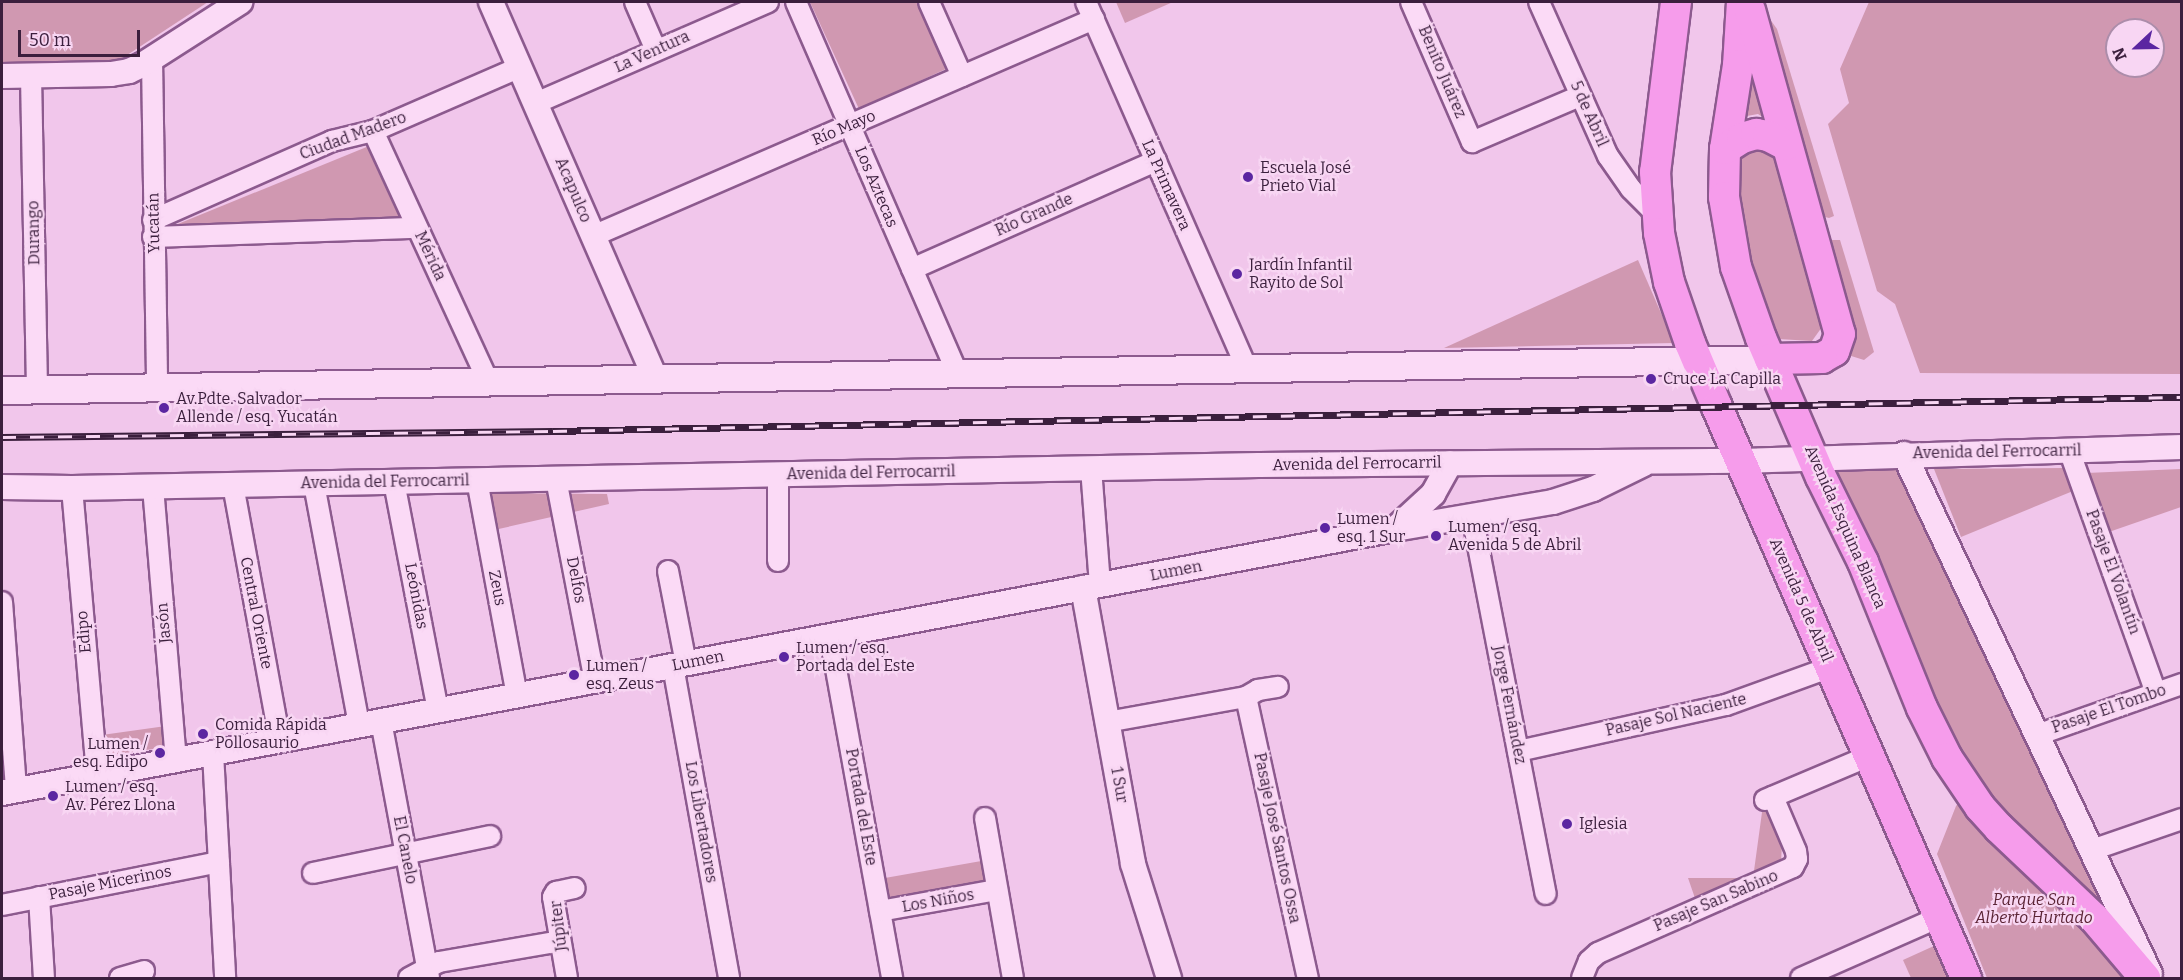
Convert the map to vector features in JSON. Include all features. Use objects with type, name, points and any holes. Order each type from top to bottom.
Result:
[{"type":"main road","points":[[1657,214],[1656,152],[1676,2]]},
{"type":"main road","name":"Avenida Esquina Blanca","points":[[1742,2],[1738,65],[1725,149],[1724,197],[1730,242],[1743,290],[1770,360],[1863,562],[1922,708],[1963,783],[1999,828],[2094,918],[2145,978]]},
{"type":"main road","points":[[2,390],[1698,362],[1822,358],[1834,351],[1840,334],[1747,2]]},
{"type":"main road","points":[[1725,149],[1742,138],[1756,134],[1768,136],[1786,145]]},
{"type":"main road","name":"Avenida 5 de Abril","points":[[1657,214],[1669,282],[1698,362],[1966,978]]},
{"type":"street","points":[[2,76],[120,73],[152,58],[240,2]]},
{"type":"street","name":"Acapulco","points":[[492,2],[655,378]]},
{"type":"street","points":[[635,2],[656,50]]},
{"type":"street","name":"La Ventura","points":[[536,103],[768,2]]},
{"type":"street","name":"Los Aztecas","points":[[796,2],[957,373]]},
{"type":"street","points":[[929,2],[962,76]]},
{"type":"street","name":"Benito Juárez","points":[[1411,2],[1472,142],[1580,96]]},
{"type":"street","name":"5 de Abril","points":[[1539,2],[1608,156],[1631,189],[1657,214]]},
{"type":"street","name":"Río Mayo","points":[[593,236],[962,76],[1090,10]]},
{"type":"street","name":"La Primavera","points":[[1090,10],[1246,369]]},
{"type":"street","name":"Yucatán","points":[[152,58],[157,388]]},
{"type":"street","name":"Ciudad Madero","points":[[153,228],[332,141],[373,131],[520,67]]},
{"type":"street","name":"Durango","points":[[31,76],[37,390]]},
{"type":"street","name":"Mérida","points":[[373,131],[488,381]]},
{"type":"street","name":"Río Grande","points":[[912,269],[1156,161]]},
{"type":"street","points":[[153,228],[417,228]]},
{"type":"street","name":"Avenida del Ferrocarril","points":[[1813,457],[2181,447]]},
{"type":"street","name":"Pasaje El Volantín","points":[[2069,450],[2156,693]]},
{"type":"street","points":[[1904,454],[2152,978]]},
{"type":"street","points":[[1740,461],[1813,457]]},
{"type":"street","name":"Avenida del Ferrocarril","points":[[2,487],[153,487],[1091,468],[1740,461]]},
{"type":"street","name":"Lumen","points":[[9,792],[1568,497],[1649,462]]},
{"type":"street","name":"Lumen","points":[[1395,529],[1409,519],[1433,494],[1450,463]]},
{"type":"street","name":"1 Sur","points":[[1091,468],[1092,587],[1107,722],[1137,880],[1169,978]]},
{"type":"street","points":[[778,474],[778,561]]},
{"type":"street","name":"Delfos","points":[[556,479],[595,681]]},
{"type":"street","name":"Zeus","points":[[477,480],[517,696]]},
{"type":"street","name":"Leónidas","points":[[394,482],[438,711]]},
{"type":"street","name":"El Canelo","points":[[314,484],[370,723],[406,853],[428,974]]},
{"type":"street","name":"Central Oriente","points":[[233,485],[280,740]]},
{"type":"street","name":"Jasón","points":[[153,487],[176,760]]},
{"type":"street","name":"Edipo","points":[[72,488],[97,775]]},
{"type":"street","name":"Jorge Fernández","points":[[1472,515],[1546,894]]},
{"type":"street","name":"Los Libertadores","points":[[668,571],[679,665],[729,978]]},
{"type":"street","points":[[2,602],[9,792]]},
{"type":"street","name":"Portada del Este","points":[[830,636],[892,978]]},
{"type":"street","name":"Pasaje Sol Naciente","points":[[1518,751],[1726,705],[1831,667]]},
{"type":"street","name":"Pasaje El Tombo","points":[[2037,735],[2181,684]]},
{"type":"street","points":[[1107,722],[1246,697],[1258,690],[1278,687]]},
{"type":"street","name":"Pasaje José Santos Ossa","points":[[1246,697],[1308,978]]},
{"type":"street","points":[[213,753],[225,978]]},
{"type":"street","name":"Pasaje San Sabino","points":[[1582,978],[1589,961],[1598,952],[1793,867],[1797,859],[1796,851],[1769,798],[1869,756]]},
{"type":"street","points":[[985,818],[1013,978]]},
{"type":"street","points":[[2092,850],[2181,819]]},
{"type":"street","points":[[313,873],[490,836]]},
{"type":"street","name":"Pasaje Micerinos","points":[[2,905],[219,862]]},
{"type":"street","name":"Júpiter","points":[[567,978],[553,897],[556,892],[575,888]]},
{"type":"street","name":"Los Niños","points":[[880,911],[997,891]]},
{"type":"street","points":[[39,897],[44,978]]},
{"type":"street","points":[[1809,977],[1939,917]]},
{"type":"street","points":[[409,978],[428,974],[439,962],[560,941]]},
{"type":"street","points":[[120,978],[144,971]]},
{"type":"green space","points":[[2,2],[208,2],[115,63],[2,67]]},
{"type":"green space","points":[[810,2],[918,2],[948,68],[859,109]]},
{"type":"green space","points":[[1116,2],[1173,2],[1125,23]]},
{"type":"green space","points":[[1869,2],[2181,2],[2181,374],[1920,373],[1895,304],[1877,291],[1828,124],[1849,103],[1840,69]]},
{"type":"green space","points":[[1767,15],[1777,29],[1834,216],[1829,218],[1814,214]]},
{"type":"green space","points":[[1747,54],[1770,122],[1758,114],[1747,116],[1739,123]]},
{"type":"green space","points":[[1756,142],[1774,155],[1824,312],[1822,327],[1812,341],[1778,339],[1759,294],[1744,242],[1738,191],[1741,157],[1746,144]]},
{"type":"green space","points":[[369,146],[402,217],[168,228]]},
{"type":"green space","points":[[1830,240],[1840,240],[1874,352],[1864,360],[1848,355]]},
{"type":"green space","points":[[1638,260],[1674,343],[1444,348]]},
{"type":"green space","name":"Parque San Alberto Hurtado","points":[[1894,466],[1905,476],[2142,978],[1987,978],[1937,854],[1956,806],[1977,782],[1936,709],[1835,471]]},
{"type":"green space","points":[[2064,468],[2073,491],[1961,537],[1934,469]]},
{"type":"green space","points":[[2181,469],[2181,507],[2106,533],[2086,473]]},
{"type":"green space","points":[[488,493],[607,494],[609,504],[494,530]]},
{"type":"green space","points":[[166,726],[169,747],[98,757],[95,736]]},
{"type":"green space","points":[[1769,802],[1782,843],[1781,863],[1771,875],[1739,891],[1697,904],[1688,878],[1753,878],[1763,805]]},
{"type":"green space","points":[[987,860],[992,889],[886,907],[881,879]]},
{"type":"green space","points":[[1936,945],[1951,978],[1911,978],[1903,960]]},
{"type":"railway","points":[[2,437],[553,431],[2182,397]]},
{"type":"place","name":"Escuela José Prieto Vial","points":[[1248,177]]},
{"type":"place","name":"Jardín Infantil Rayito de Sol","points":[[1237,274]]},
{"type":"place","name":"Cruce La Capilla","points":[[1651,379]]},
{"type":"place","name":"Av.Pdte. Salvador Allende / esq. Yucatán","points":[[164,408]]},
{"type":"place","name":"Lumen / esq. 1 Sur","points":[[1325,528]]},
{"type":"place","name":"Lumen / esq. Avenida 5 de Abril","points":[[1436,536]]},
{"type":"place","name":"Lumen / esq. Portada del Este","points":[[784,657]]},
{"type":"place","name":"Lumen / esq. Zeus","points":[[574,675]]},
{"type":"place","name":"Comida Rápida Pollosaurio","points":[[203,734]]},
{"type":"place","name":"Lumen / esq. Edipo","points":[[160,753]]},
{"type":"place","name":"Lumen / esq. Av. Pérez Llona","points":[[53,796]]},
{"type":"place","name":"Iglesia","points":[[1567,824]]}]
